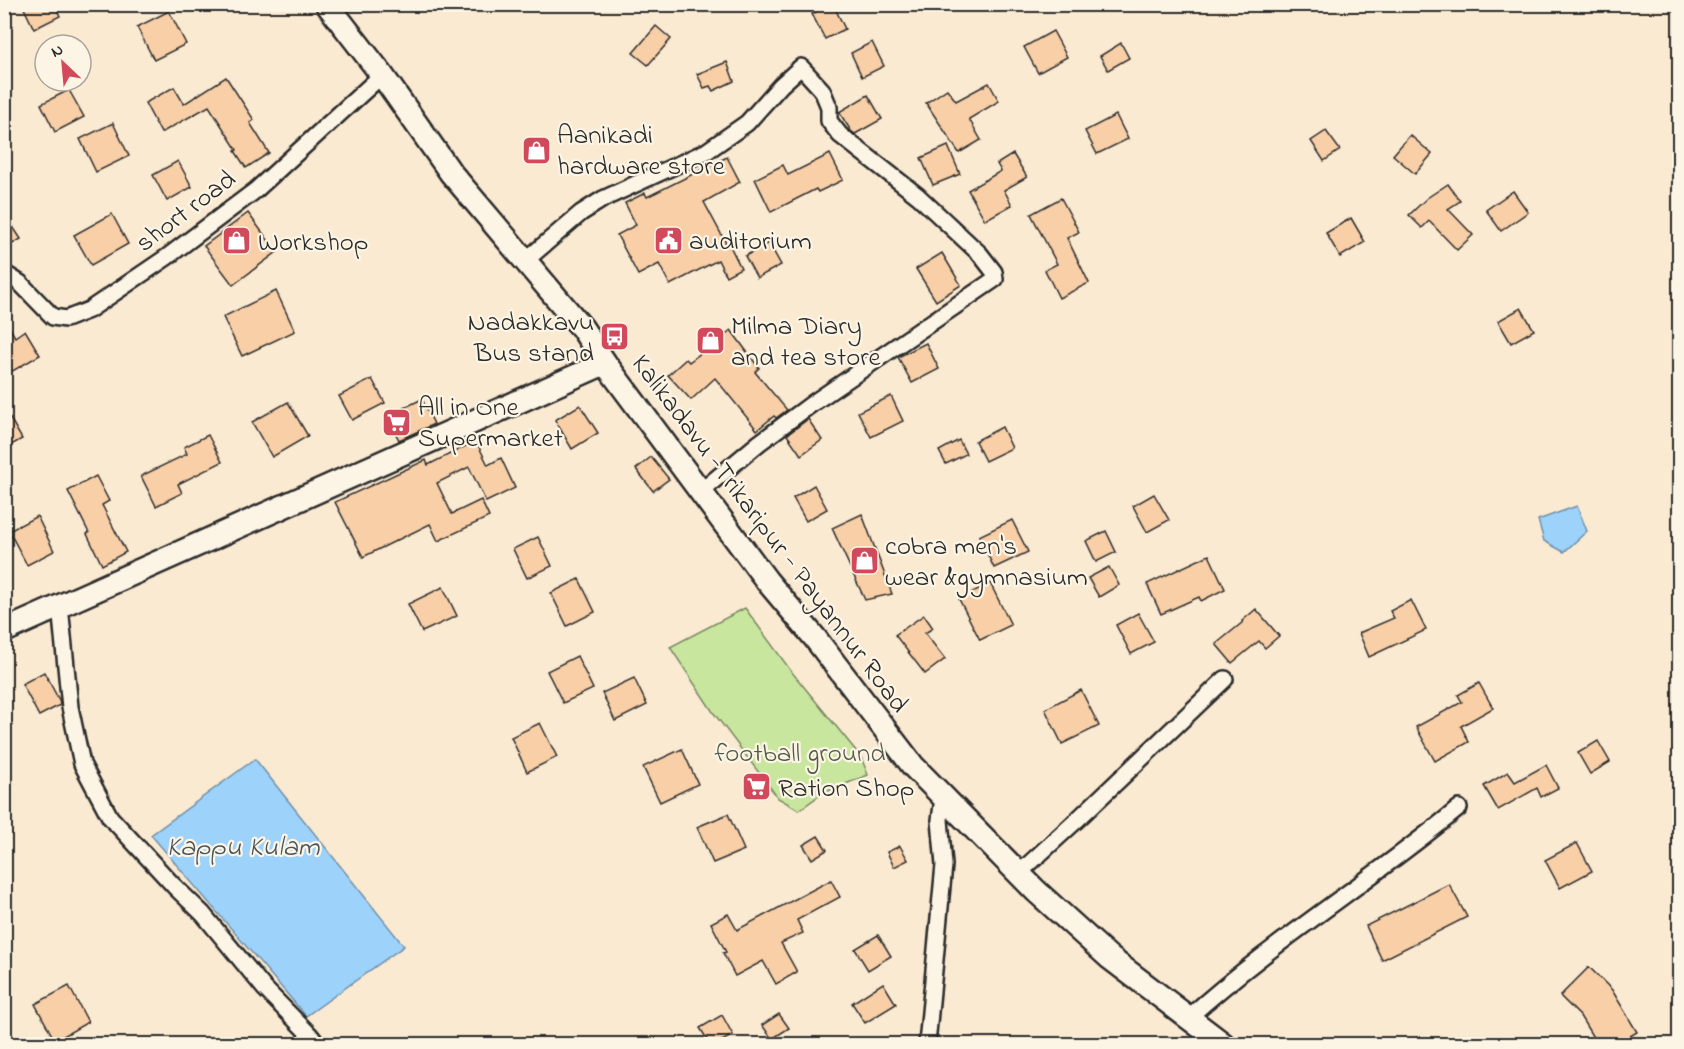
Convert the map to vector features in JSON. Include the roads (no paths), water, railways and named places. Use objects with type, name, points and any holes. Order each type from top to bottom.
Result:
[{"type":"main road","name":"Kalikadavu -Trikaripur - Payannur Road","points":[[327,4],[382,75],[451,173],[582,328],[605,363],[767,581],[815,638],[913,766],[1018,874],[1110,958],[1223,1044]]},
{"type":"main road","points":[[4,631],[605,363]]},
{"type":"street","points":[[525,261],[581,213],[603,199],[706,151],[739,129],[781,85],[801,68],[822,90],[829,107],[829,120],[840,135],[918,196],[980,254],[994,272],[994,279],[813,403],[759,443],[700,492]]},
{"type":"street","name":"short road","points":[[4,273],[20,283],[53,317],[66,318],[88,310],[167,257],[256,190],[382,75]]},
{"type":"street","points":[[60,606],[70,707],[82,764],[110,818],[203,914],[264,988],[317,1044]]},
{"type":"street","points":[[1018,874],[1225,679]]},
{"type":"street","points":[[927,1044],[944,866],[940,820],[943,798]]},
{"type":"street","points":[[1188,1018],[1227,983],[1459,808]]},
{"type":"water","points":[[1577,506],[1587,531],[1564,552],[1544,541],[1538,520]]},
{"type":"water","name":"Kappu Kulam","points":[[255,759],[404,946],[306,1016],[151,835]]},
{"type":"place","name":"Aanikadi hardware store","points":[[536,150]]},
{"type":"place","name":"auditorium","points":[[668,240]]},
{"type":"place","name":"Workshop","points":[[237,241]]},
{"type":"place","name":"Nadakkavu Bus stand","points":[[615,337]]},
{"type":"place","name":"Milma Diary and tea store","points":[[710,341]]},
{"type":"place","name":"All in One Supermarket","points":[[397,422]]},
{"type":"place","name":"cobra men's wear &gymnasium","points":[[864,561]]},
{"type":"place","name":"Ration Shop","points":[[757,787]]},
{"type":"park label","name":"football ground","points":[[800,752]]}]
